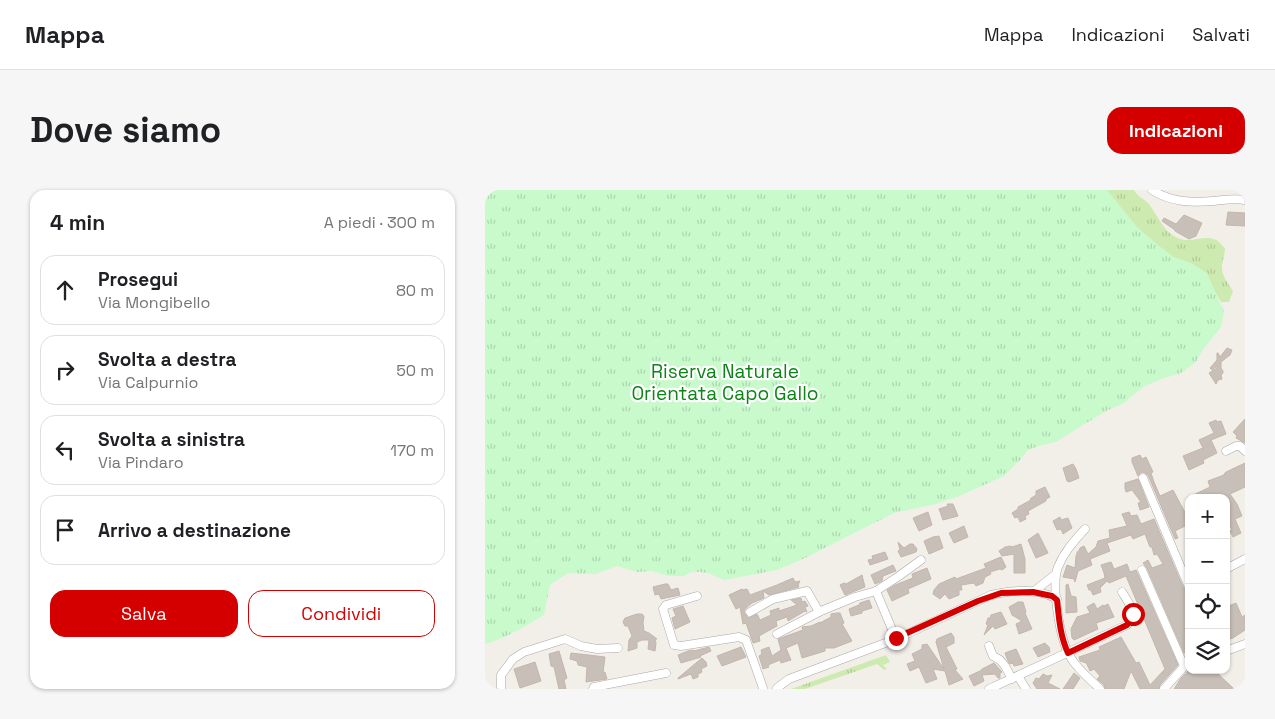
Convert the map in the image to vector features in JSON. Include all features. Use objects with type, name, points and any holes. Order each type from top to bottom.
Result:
[{"type":"street","points":[[1152,190],[1166,197],[1186,202],[1245,200]]},
{"type":"street","points":[[1226,451],[1240,446],[1245,451]]},
{"type":"street","points":[[1143,478],[1188,584]]},
{"type":"street","points":[[1085,529],[1063,556],[1056,574],[1057,600],[1061,633],[1068,653],[1075,664],[1100,689]]},
{"type":"street","points":[[1230,567],[1245,559]]},
{"type":"street","points":[[777,634],[819,612],[875,591],[921,560]]},
{"type":"street","points":[[1142,570],[1185,659]]},
{"type":"street","points":[[1033,592],[1056,574]]},
{"type":"street","points":[[750,612],[773,599],[807,591],[819,612]]},
{"type":"street","points":[[875,591],[896,638]]},
{"type":"street","points":[[697,596],[666,605],[663,609],[674,644],[681,646],[739,637],[746,640],[761,689],[778,689],[789,679],[896,638],[991,595],[1033,592],[1052,596],[1057,600]]},
{"type":"street","points":[[989,689],[1127,625],[1132,618],[1132,609],[1122,592]]},
{"type":"street","points":[[501,689],[501,675],[513,659],[524,652],[565,639],[581,646],[597,649],[618,648]]},
{"type":"street","points":[[1230,650],[1245,644]]},
{"type":"street","points":[[989,646],[993,656],[1000,660],[1026,689]]},
{"type":"street","points":[[1164,689],[1185,665]]},
{"type":"street","points":[[593,689],[594,687],[666,673]]},
{"type":"green space","name":"Riserva Naturale Orientata Capo Gallo","points":[[485,190],[1107,190],[1137,227],[1159,246],[1174,257],[1191,263],[1207,273],[1224,312],[1221,327],[1202,351],[1196,362],[1181,373],[1143,387],[1124,403],[1108,410],[1056,442],[1028,450],[1004,476],[957,497],[936,504],[894,513],[777,570],[724,580],[708,573],[691,572],[684,576],[668,576],[652,571],[637,572],[617,566],[596,574],[568,573],[550,585],[544,615],[516,631],[485,644]]},
{"type":"green space","points":[[1017,190],[1134,190],[1148,203],[1168,232],[1183,240],[1211,238],[1225,248],[1222,265],[1223,272],[1233,291],[1229,302],[1221,302],[1206,276]]},
{"type":"green space","points":[[886,655],[890,662],[883,665],[887,669],[884,670],[877,664],[805,689],[791,689]]},
{"type":"building","points":[[1228,212],[1245,213],[1245,226],[1226,225]]},
{"type":"building","points":[[1184,215],[1202,223],[1196,236],[1189,239],[1162,221],[1164,218],[1176,224]]},
{"type":"building","points":[[1227,348],[1232,350],[1230,355],[1221,362],[1222,379],[1218,380],[1216,384],[1209,373],[1217,368],[1217,366],[1212,370],[1210,368],[1217,360],[1217,353],[1220,357]]},
{"type":"building","points":[[1245,419],[1245,443],[1236,438],[1237,436],[1233,432]]},
{"type":"building","points":[[1216,420],[1217,422],[1221,421],[1226,434],[1211,440],[1217,453],[1203,460],[1204,463],[1189,470],[1183,456],[1203,448],[1199,440],[1214,433],[1209,423]]},
{"type":"building","points":[[1140,455],[1142,459],[1146,457],[1153,472],[1151,473],[1160,496],[1173,490],[1185,512],[1185,526],[1175,531],[1178,538],[1175,539],[1148,475],[1143,472],[1138,476],[1132,458]]},
{"type":"building","points":[[1245,463],[1245,487],[1230,494],[1195,494],[1210,487],[1208,481],[1224,475],[1226,472]]},
{"type":"building","points":[[1073,464],[1079,478],[1069,482],[1063,468]]},
{"type":"building","points":[[1138,479],[1149,507],[1140,510],[1138,503],[1141,502],[1132,490],[1126,492],[1125,488],[1125,483]]},
{"type":"building","points":[[1045,487],[1050,497],[1028,511],[1029,514],[1025,516],[1026,519],[1020,522],[1018,517],[1015,518],[1012,513],[1018,507],[1031,500],[1036,495],[1036,491]]},
{"type":"building","points":[[1230,494],[1242,516],[1235,519],[1241,533],[1233,537],[1230,531],[1232,530],[1230,526]]},
{"type":"building","points":[[947,504],[953,504],[958,516],[943,520],[939,509],[948,506]]},
{"type":"building","points":[[928,512],[932,525],[919,531],[913,518]]},
{"type":"building","points":[[1129,512],[1131,516],[1137,515],[1141,524],[1154,519],[1185,590],[1185,653],[1143,563],[1148,560],[1152,568],[1163,564],[1157,554],[1154,555],[1145,534],[1133,539],[1131,535],[1107,543],[1110,551],[1090,559],[1092,565],[1078,571],[1075,582],[1074,579],[1063,577],[1067,565],[1075,568],[1077,552],[1080,548],[1084,546],[1088,554],[1096,547],[1098,541],[1110,538],[1109,530],[1127,526],[1122,514]]},
{"type":"building","points":[[1060,517],[1061,520],[1068,518],[1072,528],[1063,534],[1061,529],[1057,530],[1053,521]]},
{"type":"building","points":[[964,526],[968,537],[954,543],[949,533]]},
{"type":"building","points":[[1038,533],[1048,553],[1036,558],[1028,540]]},
{"type":"building","points":[[939,536],[943,548],[929,554],[924,541]]},
{"type":"building","points":[[898,542],[904,548],[913,544],[917,549],[916,552],[901,557],[898,551],[900,550]]},
{"type":"building","points":[[1021,544],[1025,559],[1025,573],[1014,573],[1014,554],[1002,556],[999,551],[1005,547]]},
{"type":"building","points":[[885,552],[888,559],[870,565],[868,560],[873,559],[872,556]]},
{"type":"building","points":[[1001,557],[1006,567],[1002,570],[990,572],[991,574],[985,577],[983,583],[976,586],[974,583],[961,585],[962,590],[959,590],[959,595],[949,599],[945,594],[940,599],[933,594],[939,584],[986,568],[984,564]]},
{"type":"building","points":[[1111,562],[1114,569],[1127,564],[1130,572],[1136,570],[1178,665],[1160,685],[1159,689],[1140,689],[1131,671],[1124,689],[1105,689],[1104,685],[1097,679],[1100,676],[1094,669],[1090,671],[1086,662],[1080,661],[1079,657],[1100,650],[1099,647],[1121,637],[1136,663],[1139,662],[1150,685],[1165,669],[1126,576],[1109,583],[1107,581],[1100,588],[1101,592],[1093,595],[1091,590],[1089,590],[1087,585],[1105,578],[1101,565]]},
{"type":"building","points":[[893,565],[896,571],[883,576],[882,581],[875,584],[871,575]]},
{"type":"building","points":[[927,568],[931,579],[908,589],[909,593],[892,601],[887,590],[913,578],[912,574]]},
{"type":"building","points":[[862,575],[865,587],[845,595],[840,585],[846,584]]},
{"type":"building","points":[[793,578],[795,582],[800,581],[799,587],[769,595],[763,591],[764,598],[747,607],[744,611],[745,614],[749,618],[757,614],[760,620],[771,615],[770,611],[779,608],[779,611],[797,605],[791,600],[801,598],[802,602],[805,601],[808,606],[805,607],[807,612],[805,611],[788,621],[787,617],[776,621],[777,626],[759,636],[760,641],[753,643],[746,623],[743,624],[740,607],[736,609],[729,595],[742,589],[747,589],[750,595]]},
{"type":"building","points":[[668,584],[671,590],[678,588],[680,595],[661,599],[659,594],[655,595],[653,587]]},
{"type":"building","points":[[1068,584],[1071,596],[1076,597],[1077,612],[1066,613],[1066,585]]},
{"type":"building","points":[[869,600],[872,608],[851,616],[849,609]]},
{"type":"building","points":[[1018,602],[1023,602],[1025,613],[1032,629],[1019,634],[1016,624],[1022,621],[1012,615],[1009,607]]},
{"type":"building","points":[[1094,603],[1097,609],[1108,604],[1114,617],[1096,623],[1098,629],[1074,640],[1071,629],[1077,617],[1090,613],[1087,607]]},
{"type":"building","points":[[1236,603],[1242,617],[1245,615],[1245,630],[1230,639],[1230,629],[1230,605]]},
{"type":"building","points":[[683,606],[690,622],[675,629],[672,618],[676,616],[673,609]]},
{"type":"building","points":[[1001,612],[1007,624],[995,629],[993,626],[984,635],[988,625],[986,624],[988,618]]},
{"type":"building","points":[[840,613],[844,623],[842,624],[852,641],[834,648],[825,648],[825,651],[802,658],[798,643],[786,648],[791,660],[781,663],[780,660],[763,669],[759,656],[762,654],[761,650],[769,647],[772,656],[781,650],[778,639],[803,630],[802,627],[820,623],[831,617],[831,614]]},
{"type":"building","points":[[637,614],[644,616],[644,631],[657,639],[655,639],[655,651],[648,649],[649,640],[642,640],[637,642],[637,648],[628,651],[629,640],[632,636],[628,626],[625,626],[623,622],[625,618]]},
{"type":"building","points":[[951,633],[954,637],[954,643],[946,647],[957,669],[955,670],[963,679],[949,685],[945,671],[933,669],[937,679],[926,683],[919,667],[910,671],[907,664],[915,661],[912,654],[922,649],[922,645],[927,644],[944,669],[936,642],[937,639]]},
{"type":"building","points":[[1045,643],[1049,647],[1050,652],[1038,657],[1033,648]]},
{"type":"building","points":[[709,647],[711,651],[701,657],[681,663],[678,655]]},
{"type":"building","points":[[741,647],[746,657],[722,666],[717,656]]},
{"type":"building","points":[[1016,649],[1023,664],[1014,666],[1013,663],[1010,664],[1005,653]]},
{"type":"building","points":[[559,651],[567,678],[564,680],[566,689],[559,689],[554,667],[551,666],[549,654]]},
{"type":"building","points":[[571,653],[605,657],[603,673],[605,672],[607,679],[586,682],[587,667],[578,665],[577,661],[570,659]]},
{"type":"building","points":[[702,658],[707,666],[701,669],[702,672],[698,674],[698,677],[693,679],[691,674],[678,679],[678,678]]},
{"type":"building","points":[[535,662],[541,681],[520,688],[514,669]]},
{"type":"building","points":[[994,663],[1002,672],[1000,673],[1000,678],[995,674],[982,675],[984,681],[974,686],[969,676]]},
{"type":"building","points":[[1074,673],[1080,678],[1073,689],[1063,689]]},
{"type":"building","points":[[1043,674],[1047,676],[1052,675],[1048,683],[1060,689],[1037,689],[1033,683],[1036,678],[1039,679]]},
{"type":"building","points":[[1185,674],[1218,674],[1234,689],[1174,689]]},
{"type":"route","points":[[896,638],[991,595],[1001,593],[1033,592],[1052,596],[1057,600],[1060,628],[1068,653],[1127,625],[1133,614]]}]
